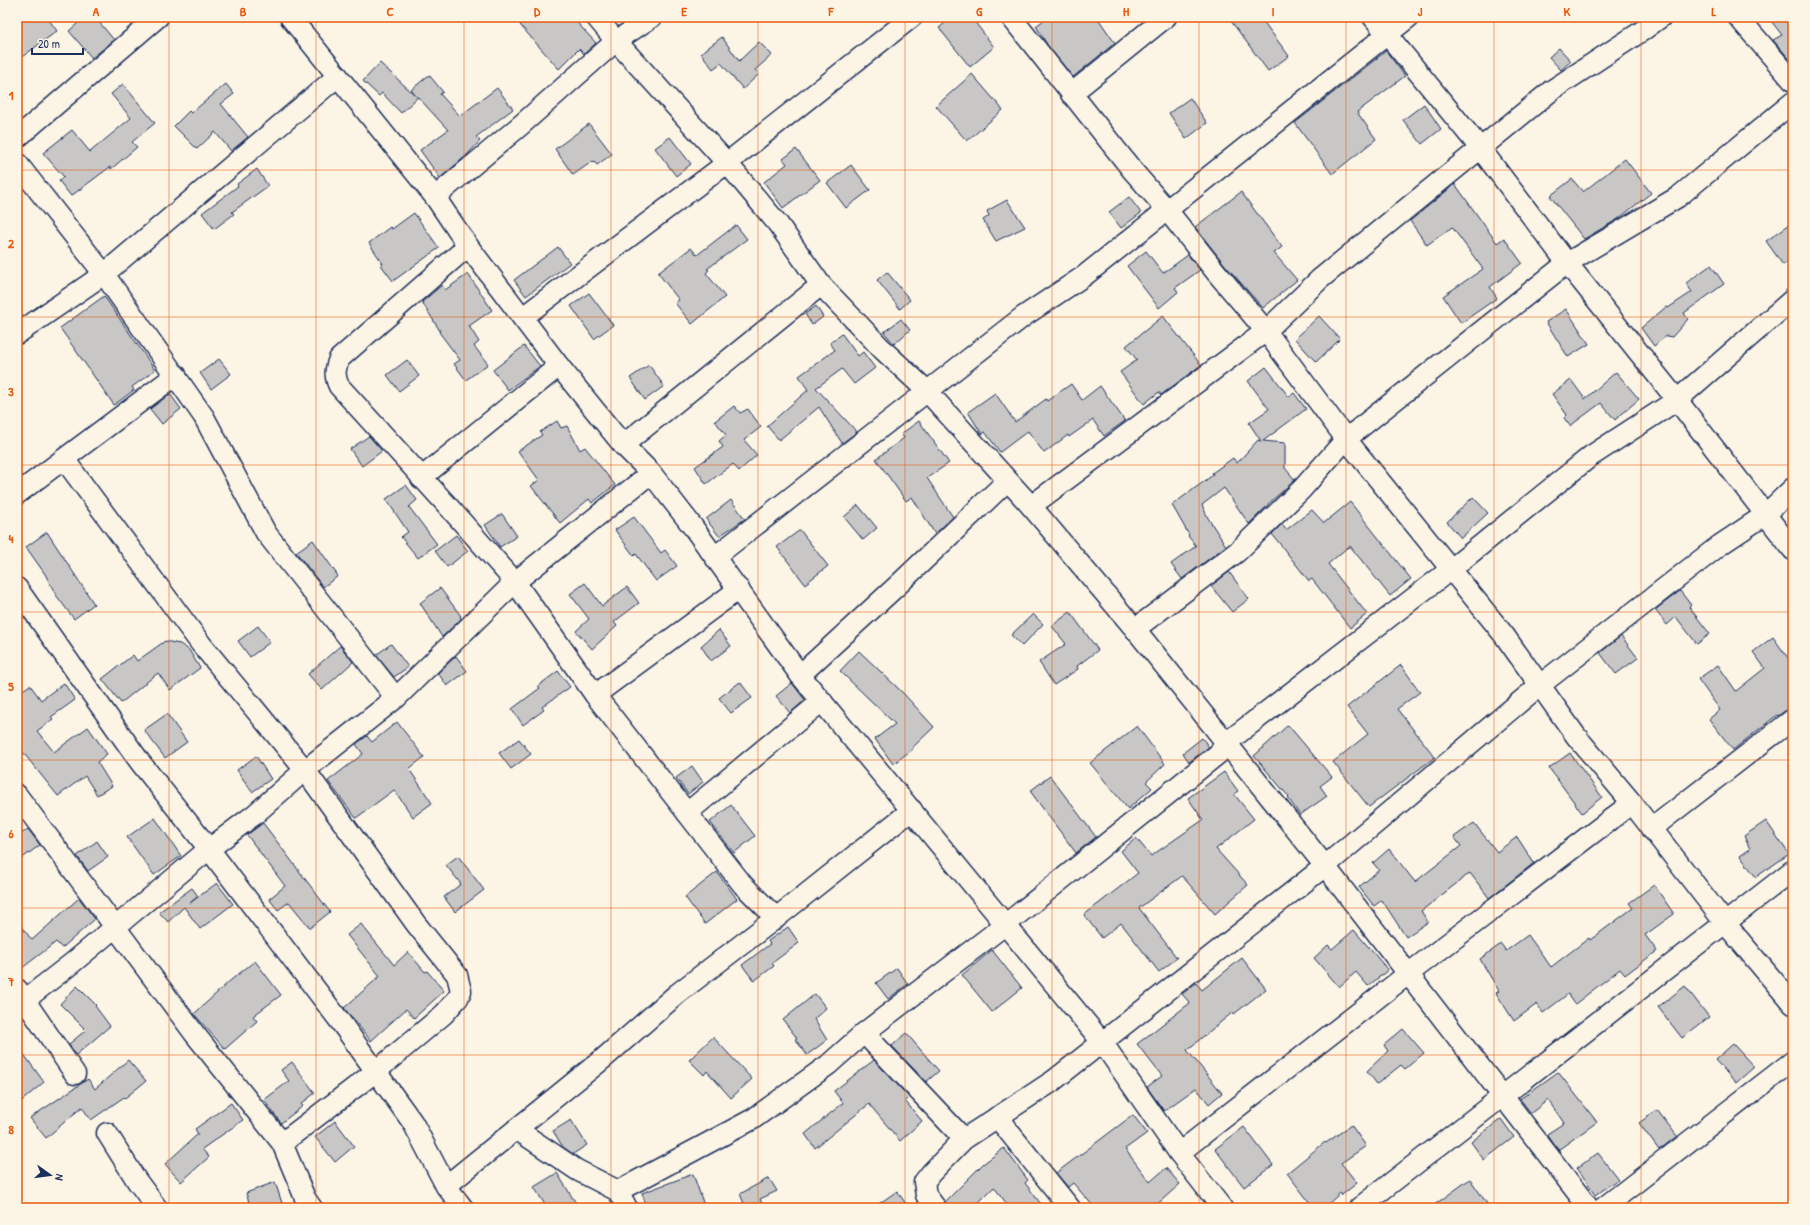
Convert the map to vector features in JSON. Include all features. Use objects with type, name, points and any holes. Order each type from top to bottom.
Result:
[{"type":"street","points":[[17,138],[158,17]]},
{"type":"street","points":[[290,17],[435,197],[468,246],[559,366],[623,445],[651,473],[716,556],[800,675],[1102,1042],[1179,1153],[1222,1208]]},
{"type":"street","points":[[596,17],[727,163],[778,224],[821,285],[883,350],[926,390],[1031,506],[1135,629],[1325,866],[1589,1208]]},
{"type":"street","points":[[435,197],[521,125],[616,41],[652,17]]},
{"type":"street","points":[[523,317],[727,163],[912,17]]},
{"type":"street","points":[[1011,17],[1133,171],[1168,210],[1216,272],[1266,331],[1346,439],[1450,570],[1504,635],[1576,736],[1632,803],[1725,923],[1793,1004]]},
{"type":"street","points":[[1071,94],[1166,17]]},
{"type":"street","points":[[1373,17],[1480,148],[1567,263],[1677,400],[1793,550]]},
{"type":"street","points":[[716,556],[836,463],[926,390],[1024,316],[1084,276],[1409,17]]},
{"type":"street","points":[[1031,506],[1266,331],[1320,279],[1552,90],[1661,17]]},
{"type":"street","points":[[1738,17],[1793,81]]},
{"type":"street","points":[[17,334],[104,274],[338,76]]},
{"type":"street","points":[[1135,629],[1237,552],[1302,489],[1346,439],[1567,263],[1678,197],[1793,102]]},
{"type":"street","points":[[17,164],[104,274],[176,375],[204,417],[266,533],[396,698]]},
{"type":"street","points":[[468,246],[339,359],[335,368],[335,378],[339,386],[515,582],[595,695],[743,885],[776,918]]},
{"type":"street","points":[[623,445],[821,285]]},
{"type":"street","points":[[516,1129],[623,1200],[753,1119],[828,1065],[864,1033],[1006,924],[1218,754],[1226,743],[1450,570],[1591,456],[1677,400],[1793,299]]},
{"type":"street","points":[[421,478],[559,366]]},
{"type":"street","points":[[17,494],[176,375]]},
{"type":"street","points":[[64,459],[201,644],[305,770],[416,924],[457,975],[461,991],[458,998],[444,1014],[375,1072],[282,1143]]},
{"type":"street","points":[[75,1074],[20,998],[116,928],[209,849],[254,815],[305,770],[396,698],[515,582],[651,473]]},
{"type":"street","points":[[800,675],[899,584],[1007,480]]},
{"type":"street","points":[[936,1208],[926,1195],[924,1182],[964,1139],[1053,1081],[1325,866],[1540,684],[1720,544],[1765,515],[1793,488]]},
{"type":"street","points":[[17,588],[140,762],[209,849],[339,1020],[412,1123],[446,1186],[463,1208]]},
{"type":"street","points":[[595,695],[739,589]]},
{"type":"street","points":[[686,812],[822,701]]},
{"type":"street","points":[[1651,828],[1793,719]]},
{"type":"street","points":[[17,795],[194,1033],[282,1143],[305,1198],[312,1208]]},
{"type":"street","points":[[1179,1153],[1408,974],[1632,803]]},
{"type":"street","points":[[446,1186],[604,1058],[677,994],[912,810]]},
{"type":"street","points":[[1359,1208],[1793,870]]},
{"type":"street","points":[[864,1033],[964,1139]]},
{"type":"street","points":[[1603,1208],[1793,1061]]},
{"type":"street","points":[[997,1117],[1070,1208]]},
{"type":"street","points":[[107,1133],[137,1181],[157,1208]]},
{"type":"building","points":[[17,17],[47,17],[57,31],[22,57],[17,49]]},
{"type":"building","points":[[85,17],[95,17],[114,40],[92,58],[69,31]]},
{"type":"building","points":[[531,17],[572,17],[596,43],[584,54],[579,49],[559,69],[520,25]]},
{"type":"building","points":[[952,17],[971,17],[994,47],[970,67],[939,28]]},
{"type":"building","points":[[1048,17],[1097,17],[1115,43],[1073,77],[1048,46],[1036,26]]},
{"type":"building","points":[[1228,17],[1260,17],[1289,56],[1268,71]]},
{"type":"building","points":[[1768,17],[1793,17],[1793,63],[1773,40],[1782,35]]},
{"type":"building","points":[[722,37],[739,61],[759,42],[772,55],[755,70],[759,74],[743,89],[721,63],[713,69],[701,53]]},
{"type":"building","points":[[1559,48],[1571,61],[1561,70],[1549,57]]},
{"type":"building","points":[[1386,51],[1405,76],[1357,112],[1376,139],[1332,174],[1295,123]]},
{"type":"building","points":[[380,63],[417,97],[411,90],[429,75],[443,92],[440,94],[460,116],[497,88],[513,109],[476,137],[480,141],[467,155],[440,178],[420,150],[448,130],[418,97],[401,113],[382,93],[379,96],[363,81]]},
{"type":"building","points":[[972,74],[1003,110],[967,141],[936,106]]},
{"type":"building","points":[[123,84],[155,123],[132,142],[137,147],[111,169],[110,167],[71,196],[59,181],[64,177],[43,153],[72,130],[90,152],[131,118],[111,94]]},
{"type":"building","points":[[226,84],[234,94],[221,104],[248,137],[231,151],[215,132],[197,149],[174,126],[189,111],[191,113]]},
{"type":"building","points":[[1190,98],[1207,123],[1186,139],[1169,113]]},
{"type":"building","points":[[1424,104],[1441,129],[1422,144],[1403,120]]},
{"type":"building","points":[[589,124],[612,154],[597,165],[593,161],[573,175],[555,149]]},
{"type":"building","points":[[670,137],[691,164],[676,176],[655,148]]},
{"type":"building","points":[[796,149],[820,180],[783,208],[764,182],[787,164],[783,159]]},
{"type":"building","points":[[1625,159],[1651,193],[1618,219],[1584,239],[1550,196],[1572,179],[1583,192]]},
{"type":"building","points":[[851,165],[870,190],[846,208],[827,183]]},
{"type":"building","points":[[257,169],[268,186],[232,212],[234,214],[214,229],[202,213],[238,186],[237,184]]},
{"type":"building","points":[[1455,184],[1497,243],[1504,238],[1522,263],[1490,287],[1497,298],[1461,323],[1443,296],[1483,269],[1452,227],[1427,245],[1410,221]]},
{"type":"building","points":[[1241,192],[1282,247],[1274,253],[1297,280],[1263,308],[1225,265],[1195,227]]},
{"type":"building","points":[[1129,197],[1141,213],[1121,228],[1109,212]]},
{"type":"building","points":[[1007,200],[1025,227],[996,241],[983,220],[989,216],[987,211]]},
{"type":"building","points":[[414,213],[439,248],[393,281],[381,265],[383,264],[369,243],[390,227],[392,229]]},
{"type":"building","points":[[1793,222],[1793,258],[1783,265],[1766,241]]},
{"type":"building","points":[[736,225],[747,239],[707,269],[709,270],[706,273],[725,297],[692,324],[675,303],[679,300],[658,273],[691,248],[697,255]]},
{"type":"building","points":[[558,247],[570,263],[526,296],[514,280]]},
{"type":"building","points":[[1146,251],[1163,273],[1188,255],[1200,270],[1175,288],[1178,292],[1159,308],[1127,266]]},
{"type":"building","points":[[1711,265],[1724,284],[1684,313],[1688,319],[1672,337],[1666,336],[1654,346],[1641,328],[1666,307],[1668,308],[1692,292],[1686,283]]},
{"type":"building","points":[[887,272],[910,300],[900,309],[877,280]]},
{"type":"building","points":[[468,274],[492,310],[469,326],[479,342],[474,346],[488,364],[466,380],[454,364],[460,360],[439,332],[440,331],[422,302],[442,285],[445,290]]},
{"type":"building","points":[[589,293],[613,325],[594,339],[571,306]]},
{"type":"building","points":[[104,296],[155,370],[132,387],[134,390],[114,405],[60,328]]},
{"type":"building","points":[[816,306],[823,317],[812,325],[805,314]]},
{"type":"building","points":[[1566,309],[1589,344],[1568,357],[1546,322]]},
{"type":"building","points":[[1163,316],[1201,365],[1161,395],[1159,392],[1144,404],[1120,372],[1137,360],[1126,346]]},
{"type":"building","points":[[1319,316],[1340,339],[1316,362],[1295,339]]},
{"type":"building","points":[[901,319],[910,330],[894,344],[884,332]]},
{"type":"building","points":[[842,334],[858,356],[863,352],[875,368],[854,384],[842,369],[816,388],[857,432],[842,443],[819,407],[779,440],[767,426],[808,390],[799,376],[835,350],[830,343]]},
{"type":"building","points":[[524,346],[540,366],[508,390],[493,370]]},
{"type":"building","points":[[219,359],[231,374],[211,389],[200,373]]},
{"type":"building","points":[[407,360],[419,376],[399,391],[387,375]]},
{"type":"building","points":[[649,365],[664,386],[645,400],[630,378]]},
{"type":"building","points":[[1266,367],[1289,397],[1294,393],[1306,409],[1263,441],[1285,443],[1285,468],[1295,480],[1268,504],[1249,524],[1224,488],[1202,505],[1208,518],[1226,546],[1182,579],[1171,564],[1196,546],[1188,536],[1189,535],[1172,505],[1213,475],[1212,473],[1233,458],[1237,463],[1258,440],[1261,441],[1249,423],[1269,409],[1248,381]]},
{"type":"building","points":[[1616,372],[1639,399],[1615,420],[1601,403],[1570,426],[1564,418],[1567,415],[1552,394],[1571,380],[1585,399]]},
{"type":"building","points":[[1071,384],[1082,400],[1100,386],[1125,421],[1104,436],[1093,420],[1069,437],[1068,435],[1044,453],[1028,431],[1000,452],[985,432],[982,434],[968,412],[995,393],[1015,422],[1046,399],[1047,401]]},
{"type":"building","points":[[170,394],[181,409],[162,424],[150,409]]},
{"type":"building","points":[[734,406],[740,413],[748,409],[761,427],[744,440],[757,455],[739,471],[733,464],[706,484],[695,467],[723,447],[719,441],[726,435],[715,421]]},
{"type":"building","points":[[557,421],[561,428],[567,426],[580,450],[585,447],[615,485],[592,503],[589,499],[560,523],[531,486],[539,480],[518,451],[542,435],[540,432]]},
{"type":"building","points":[[919,421],[949,463],[927,478],[953,517],[935,534],[912,497],[906,501],[876,459],[904,438],[901,434]]},
{"type":"building","points":[[369,436],[382,451],[362,466],[350,449]]},
{"type":"building","points":[[406,485],[417,500],[409,507],[437,544],[418,558],[401,537],[408,532],[386,499]]},
{"type":"building","points":[[1473,497],[1488,513],[1461,538],[1447,522]]},
{"type":"building","points":[[731,500],[745,519],[719,536],[706,519]]},
{"type":"building","points":[[1350,502],[1411,579],[1390,596],[1350,546],[1349,548],[1348,547],[1328,564],[1367,614],[1350,628],[1312,579],[1309,581],[1272,534],[1282,524],[1286,530],[1312,510],[1324,523]]},
{"type":"building","points":[[858,505],[877,528],[863,540],[844,517]]},
{"type":"building","points":[[502,514],[517,536],[500,547],[485,525]]},
{"type":"building","points":[[634,517],[661,553],[665,550],[677,566],[656,581],[636,554],[634,556],[615,530]]},
{"type":"building","points":[[800,530],[828,566],[805,584],[777,547]]},
{"type":"building","points":[[47,532],[94,604],[74,619],[56,595],[45,574],[26,547]]},
{"type":"building","points":[[456,535],[468,551],[447,567],[435,551]]},
{"type":"building","points":[[313,540],[338,576],[323,587],[296,552]]},
{"type":"building","points":[[1229,572],[1249,599],[1232,612],[1211,586]]},
{"type":"building","points":[[585,583],[602,606],[627,587],[639,603],[614,622],[617,626],[592,649],[576,631],[589,619],[570,594]]},
{"type":"building","points":[[440,588],[461,616],[461,619],[442,637],[420,603]]},
{"type":"building","points":[[1680,591],[1691,605],[1689,607],[1710,634],[1697,644],[1676,617],[1667,625],[1655,610]]},
{"type":"building","points":[[1070,612],[1098,650],[1077,666],[1078,669],[1054,685],[1039,662],[1066,644],[1052,626]]},
{"type":"building","points":[[1033,614],[1043,624],[1022,646],[1011,635]]},
{"type":"building","points":[[258,626],[270,642],[250,657],[238,641]]},
{"type":"building","points":[[719,630],[731,646],[711,661],[701,646]]},
{"type":"building","points":[[1621,636],[1638,658],[1616,674],[1600,653]]},
{"type":"building","points":[[1773,637],[1793,665],[1793,708],[1786,710],[1778,716],[1777,715],[1733,750],[1709,719],[1720,710],[1698,679],[1718,665],[1736,691],[1765,668],[1753,652]]},
{"type":"building","points":[[165,641],[180,644],[189,650],[200,668],[170,690],[158,673],[121,703],[102,679],[133,655],[137,661]]},
{"type":"building","points":[[391,644],[408,667],[394,677],[376,655]]},
{"type":"building","points":[[340,646],[353,662],[322,690],[308,674]]},
{"type":"building","points":[[859,651],[903,693],[934,727],[912,748],[913,749],[893,764],[875,739],[895,724],[840,671]]},
{"type":"building","points":[[456,656],[467,671],[447,686],[438,673]]},
{"type":"building","points":[[1401,665],[1420,692],[1397,709],[1435,757],[1369,807],[1333,762],[1368,734],[1347,707]]},
{"type":"building","points":[[558,671],[570,687],[542,707],[544,710],[523,725],[512,709],[540,688],[538,686]]},
{"type":"building","points":[[740,682],[752,698],[731,713],[719,698]]},
{"type":"building","points":[[64,683],[75,700],[51,717],[53,719],[37,731],[54,752],[88,727],[107,754],[97,762],[112,786],[97,795],[85,776],[58,796],[17,745],[17,694],[30,685],[41,700]]},
{"type":"building","points":[[792,683],[805,700],[790,713],[776,696]]},
{"type":"building","points":[[167,714],[187,742],[165,758],[144,730]]},
{"type":"building","points":[[397,722],[424,757],[409,769],[432,803],[413,817],[394,790],[356,818],[328,781],[363,754],[356,744],[367,736],[372,742]]},
{"type":"building","points":[[1288,725],[1332,777],[1320,786],[1327,796],[1300,815],[1288,798],[1289,797],[1254,756]]},
{"type":"building","points":[[1137,726],[1165,764],[1146,782],[1152,788],[1128,809],[1090,763]]},
{"type":"building","points":[[1202,738],[1209,747],[1189,762],[1183,753]]},
{"type":"building","points":[[519,739],[531,754],[511,769],[499,753]]},
{"type":"building","points":[[1570,753],[1602,797],[1582,813],[1549,768]]},
{"type":"building","points":[[256,756],[271,779],[252,792],[237,770]]},
{"type":"building","points":[[692,766],[703,782],[688,794],[676,778]]},
{"type":"building","points":[[1224,772],[1238,791],[1234,794],[1254,819],[1216,849],[1248,885],[1215,914],[1182,876],[1139,908],[1177,958],[1159,972],[1121,923],[1102,938],[1084,915],[1138,873],[1121,851],[1136,838],[1151,856],[1203,820],[1188,798]]},
{"type":"building","points":[[1050,776],[1096,837],[1076,853],[1030,791]]},
{"type":"building","points":[[731,805],[755,836],[734,853],[710,822]]},
{"type":"building","points":[[155,818],[181,856],[154,875],[127,837]]},
{"type":"building","points":[[1766,821],[1789,854],[1756,877],[1740,856],[1750,849],[1744,836]]},
{"type":"building","points":[[263,823],[330,912],[310,928],[289,902],[278,910],[269,899],[285,886],[247,835]]},
{"type":"building","points":[[1474,823],[1497,852],[1517,837],[1534,863],[1489,898],[1470,873],[1421,911],[1428,922],[1406,937],[1382,900],[1374,906],[1359,887],[1379,870],[1373,863],[1389,849],[1415,882],[1461,846],[1454,837]]},
{"type":"building","points":[[28,829],[40,845],[17,862],[17,837]]},
{"type":"building","points":[[97,841],[108,857],[88,871],[77,856]]},
{"type":"building","points":[[458,856],[484,890],[455,912],[444,897],[461,884],[446,865]]},
{"type":"building","points":[[717,872],[737,899],[705,924],[685,897]]},
{"type":"building","points":[[217,883],[233,904],[200,929],[184,907],[168,922],[159,912],[192,888],[198,896],[190,903]]},
{"type":"building","points":[[1654,885],[1674,914],[1645,935],[1657,951],[1625,975],[1620,969],[1575,1004],[1568,994],[1543,1013],[1537,1004],[1514,1021],[1496,993],[1499,991],[1480,959],[1501,944],[1506,951],[1528,935],[1551,967],[1589,938],[1590,940],[1633,908],[1629,903]]},
{"type":"building","points":[[79,898],[95,919],[62,948],[56,942],[17,972],[17,921],[32,940]]},
{"type":"building","points":[[361,924],[394,965],[408,952],[444,991],[414,1018],[406,1009],[371,1041],[344,1008],[380,976],[347,935]]},
{"type":"building","points":[[788,927],[799,943],[772,963],[774,966],[754,981],[742,965],[770,944],[768,941]]},
{"type":"building","points":[[1354,930],[1388,970],[1368,986],[1356,972],[1339,987],[1314,958],[1328,945],[1332,949]]},
{"type":"building","points":[[992,950],[1022,988],[992,1012],[962,975]]},
{"type":"building","points":[[1242,958],[1266,989],[1234,1014],[1233,1012],[1187,1050],[1222,1093],[1209,1104],[1196,1088],[1164,1111],[1147,1087],[1162,1076],[1137,1044],[1190,1003],[1182,994],[1196,983],[1202,990]]},
{"type":"building","points":[[255,961],[281,995],[253,1016],[257,1021],[225,1049],[194,1014],[231,980]]},
{"type":"building","points":[[897,968],[908,984],[888,999],[876,983]]},
{"type":"building","points":[[77,986],[96,1005],[95,1006],[110,1026],[76,1055],[69,1044],[86,1030],[60,1004]]},
{"type":"building","points":[[1685,986],[1709,1017],[1682,1038],[1658,1007]]},
{"type":"building","points":[[815,994],[826,1008],[814,1019],[827,1040],[807,1055],[795,1039],[797,1038],[783,1020]]},
{"type":"building","points":[[1403,1029],[1424,1053],[1405,1069],[1401,1065],[1377,1084],[1367,1071],[1388,1051],[1384,1045]]},
{"type":"building","points":[[906,1033],[939,1071],[926,1082],[892,1046]]},
{"type":"building","points":[[713,1037],[752,1079],[731,1098],[707,1071],[704,1075],[689,1060]]},
{"type":"building","points":[[1733,1044],[1754,1067],[1736,1083],[1715,1060]]},
{"type":"building","points":[[17,1045],[44,1082],[17,1105]]},
{"type":"building","points":[[128,1060],[146,1081],[125,1098],[124,1097],[91,1120],[82,1107],[46,1138],[30,1118],[88,1079],[95,1089]]},
{"type":"building","points":[[874,1060],[909,1097],[905,1101],[922,1121],[900,1141],[869,1104],[815,1148],[805,1134],[843,1103],[834,1091]]},
{"type":"building","points":[[292,1062],[315,1093],[301,1104],[303,1106],[281,1123],[264,1100],[289,1081],[281,1070]]},
{"type":"building","points":[[1558,1072],[1597,1122],[1558,1150],[1547,1134],[1564,1123],[1548,1100],[1531,1113],[1520,1099]]},
{"type":"building","points":[[231,1103],[243,1120],[202,1149],[209,1157],[181,1182],[165,1164],[198,1134],[195,1129]]},
{"type":"building","points":[[1657,1110],[1677,1136],[1659,1150],[1639,1123]]},
{"type":"building","points":[[1133,1115],[1147,1133],[1125,1149],[1150,1182],[1166,1168],[1180,1184],[1153,1208],[1095,1208],[1073,1183],[1068,1187],[1056,1173]]},
{"type":"building","points":[[1501,1119],[1514,1137],[1484,1160],[1471,1142]]},
{"type":"building","points":[[571,1120],[587,1145],[573,1154],[563,1147],[553,1131]]},
{"type":"building","points":[[335,1121],[354,1146],[335,1162],[315,1137]]},
{"type":"building","points":[[1351,1125],[1366,1146],[1341,1163],[1357,1183],[1342,1195],[1340,1193],[1324,1208],[1314,1208],[1287,1173],[1325,1142],[1326,1143]]},
{"type":"building","points":[[1244,1127],[1273,1165],[1244,1187],[1215,1149]]},
{"type":"building","points":[[1004,1148],[1028,1180],[1025,1183],[1044,1208],[1010,1208],[994,1187],[973,1208],[947,1208],[945,1202],[983,1164]]},
{"type":"building","points":[[1598,1153],[1618,1179],[1596,1195],[1577,1168]]},
{"type":"building","points":[[557,1173],[579,1208],[547,1208],[534,1187]]},
{"type":"building","points":[[693,1174],[705,1208],[647,1208],[642,1193]]},
{"type":"building","points":[[769,1178],[777,1191],[760,1199],[764,1208],[746,1208],[740,1194]]},
{"type":"building","points":[[1470,1179],[1490,1208],[1430,1208]]},
{"type":"building","points":[[275,1182],[282,1203],[269,1208],[251,1208],[246,1193]]},
{"type":"building","points":[[897,1191],[909,1208],[873,1208]]}]
